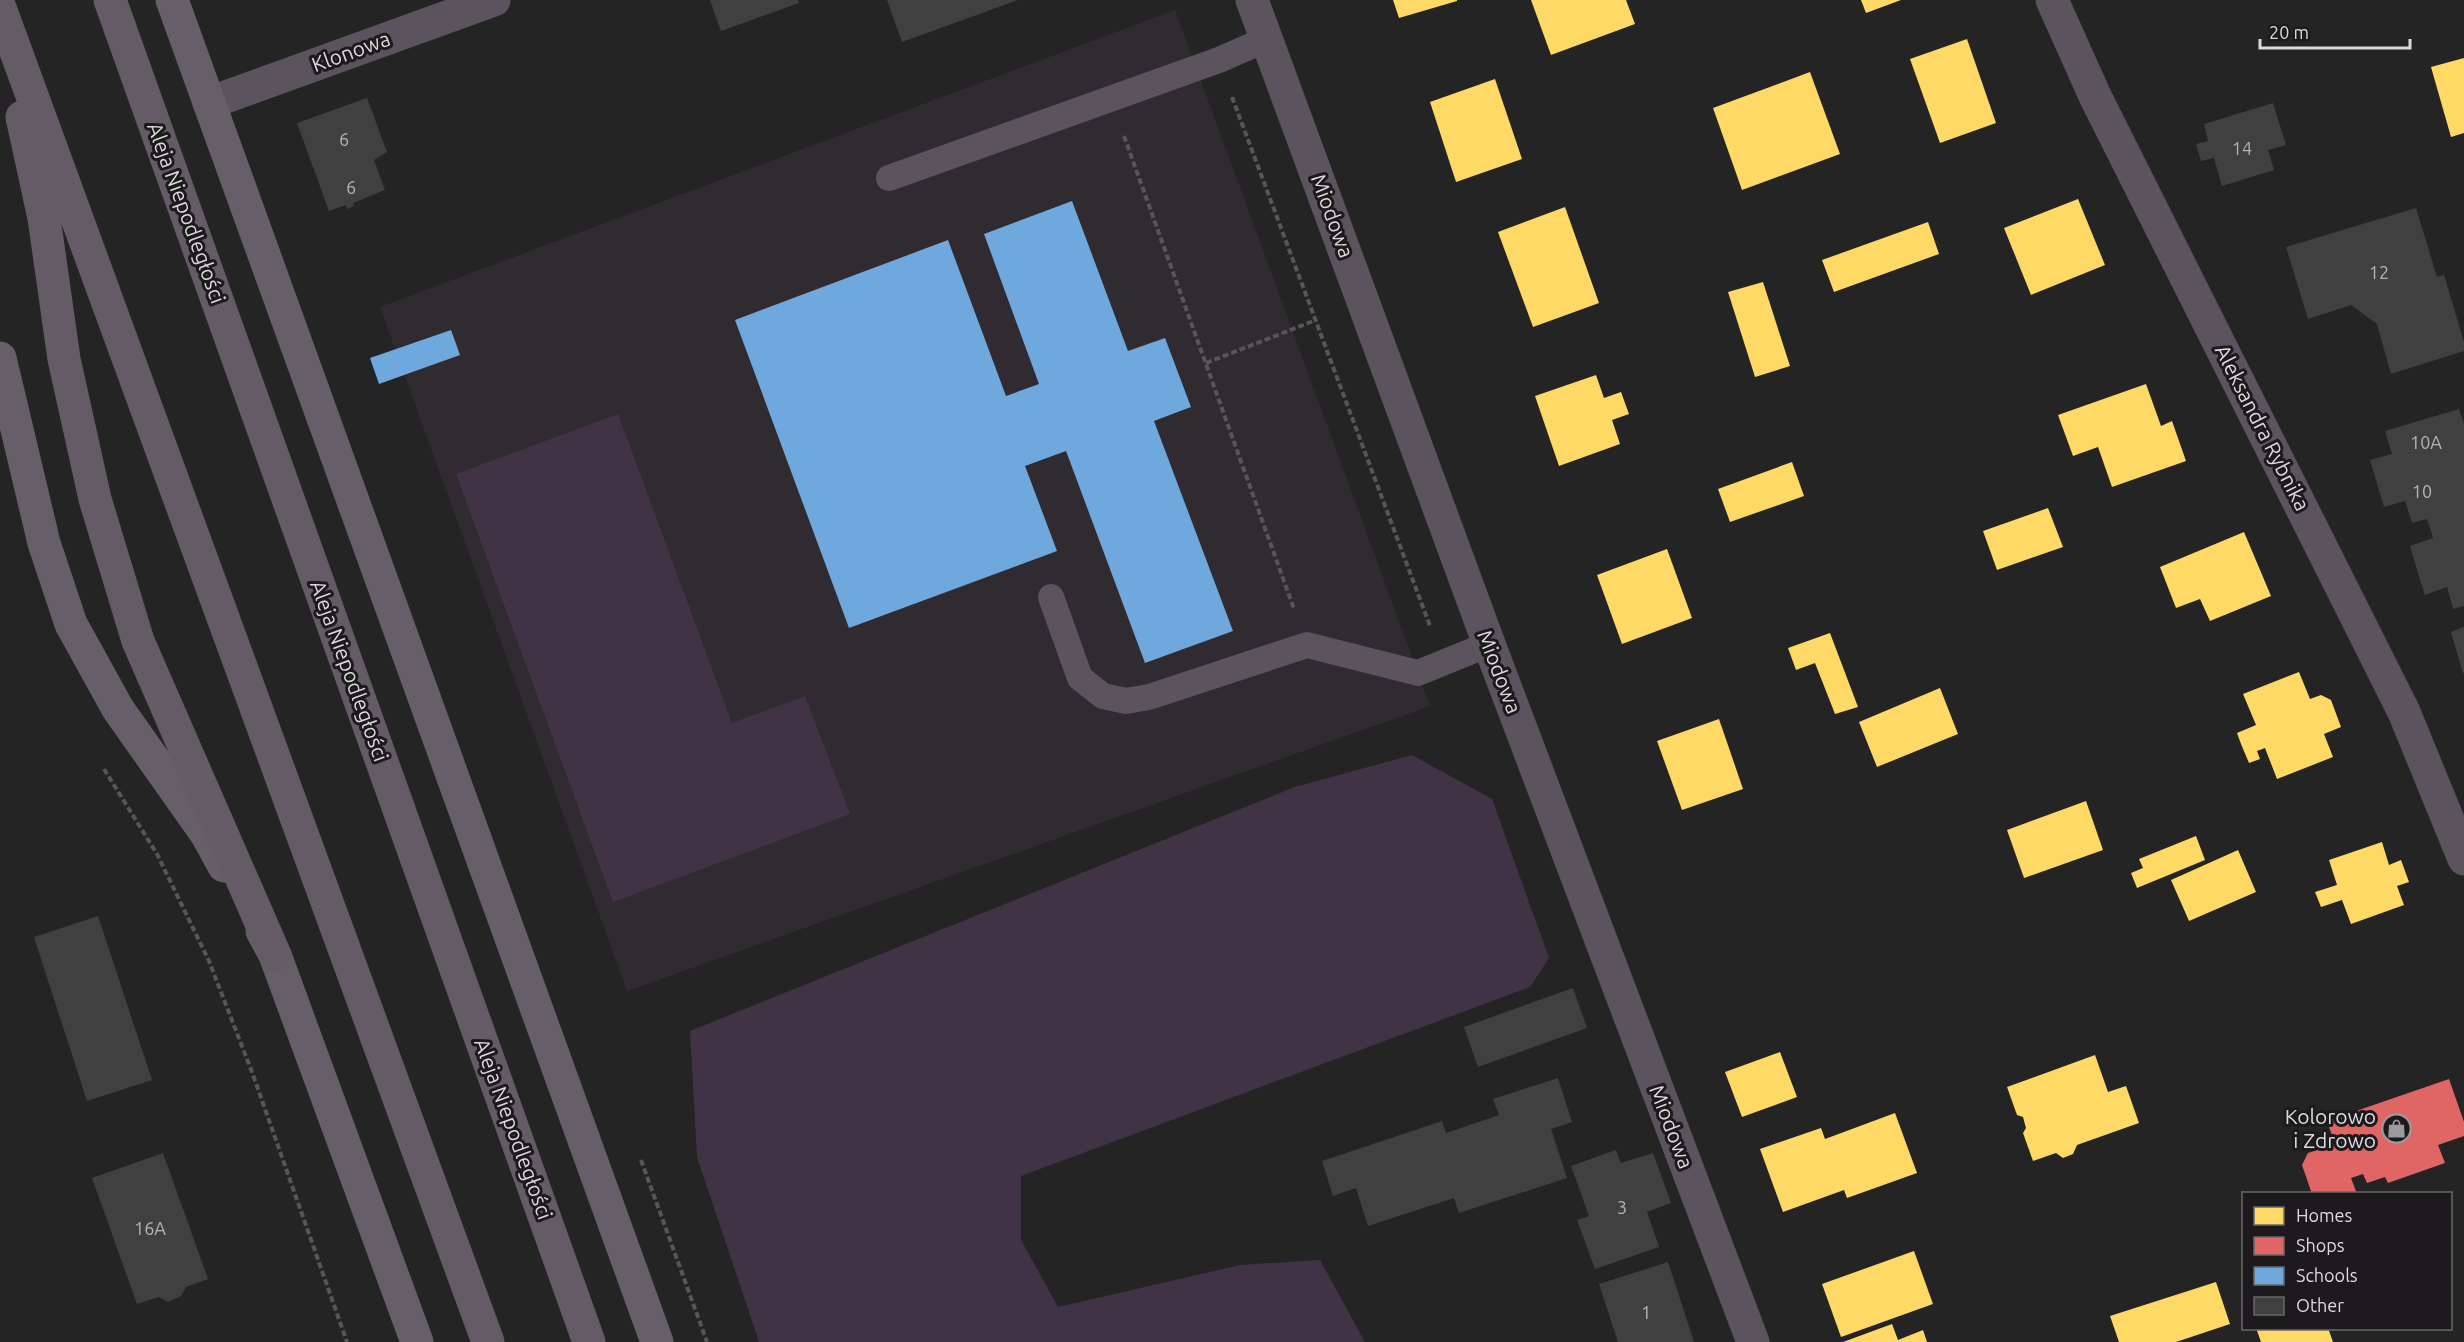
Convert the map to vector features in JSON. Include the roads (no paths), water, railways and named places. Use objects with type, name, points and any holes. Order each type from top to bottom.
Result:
[{"type":"main road","name":"Aleja Niepodległości","points":[[110,0],[590,1342]]},
{"type":"main road","points":[[172,0],[657,1342]]},
{"type":"main road","points":[[0,8],[488,1342]]},
{"type":"main road","points":[[0,19],[44,218],[64,359],[95,499],[138,641],[275,955],[417,1342]]},
{"type":"main road","points":[[0,358],[44,543],[71,624],[118,709],[207,835],[275,955]]},
{"type":"street","name":"Klonowa","points":[[208,103],[494,0]]},
{"type":"street","name":"Miodowa","points":[[1252,0],[1489,644],[1753,1342]]},
{"type":"street","name":"Aleksandra Rybnika","points":[[2052,0],[2095,96],[2404,712],[2464,859]]},
{"type":"lane","points":[[889,178],[1219,60],[1267,39]]},
{"type":"lane","points":[[1051,597],[1080,678],[1103,696],[1126,701],[1149,697],[1307,645],[1418,674],[1489,644]]},
{"type":"place","name":"Kolorowo i Zdrowo","points":[[2397,1129]]}]
